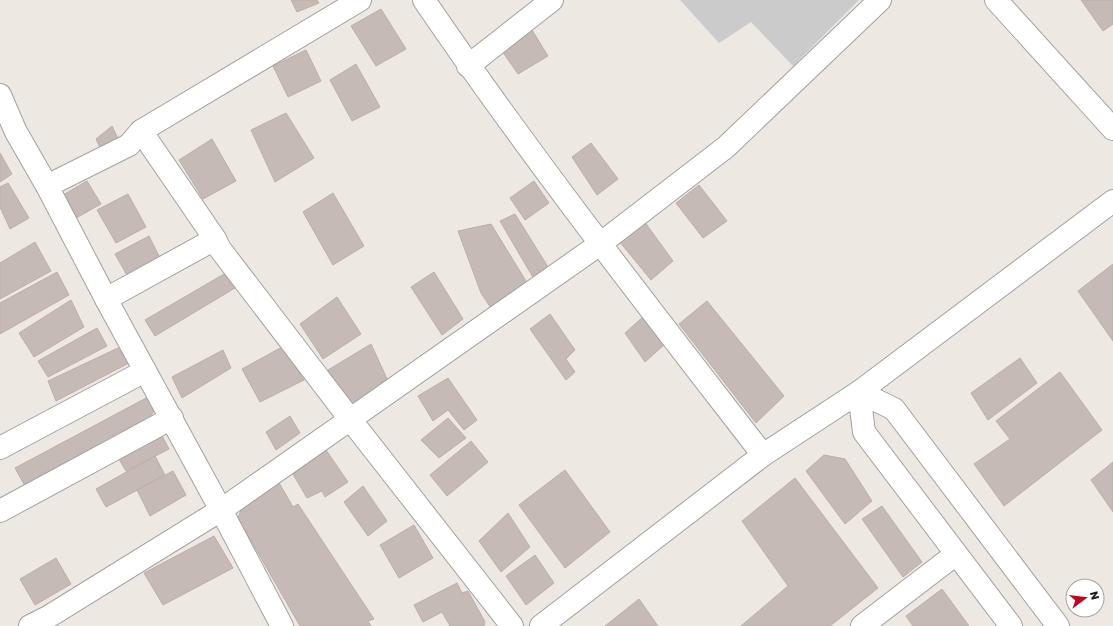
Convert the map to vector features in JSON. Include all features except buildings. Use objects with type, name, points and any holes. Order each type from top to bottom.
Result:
[{"type":"street","points":[[47,186],[129,145],[141,131],[360,0]]},
{"type":"street","points":[[424,0],[468,66],[600,244],[763,455]]},
{"type":"street","points":[[468,66],[552,0]]},
{"type":"street","points":[[44,623],[221,510],[600,244],[726,146],[880,0]]},
{"type":"street","points":[[996,0],[1113,129]]},
{"type":"street","points":[[0,95],[16,132],[47,186],[106,299],[172,418],[282,626]]},
{"type":"street","points":[[141,131],[215,239],[220,249],[350,419],[512,626]]},
{"type":"street","points":[[541,626],[763,455],[859,392],[1113,201]]},
{"type":"street","points":[[106,299],[215,239]]},
{"type":"street","points":[[0,448],[145,370]]},
{"type":"street","points":[[859,392],[864,432],[1011,626]]},
{"type":"street","points":[[859,392],[894,409],[1058,626]]},
{"type":"street","points":[[0,511],[172,418]]},
{"type":"street","points":[[862,626],[956,554]]},
{"type":"shaded area","points":[[680,0],[859,0],[793,66],[751,22],[719,43]]}]
